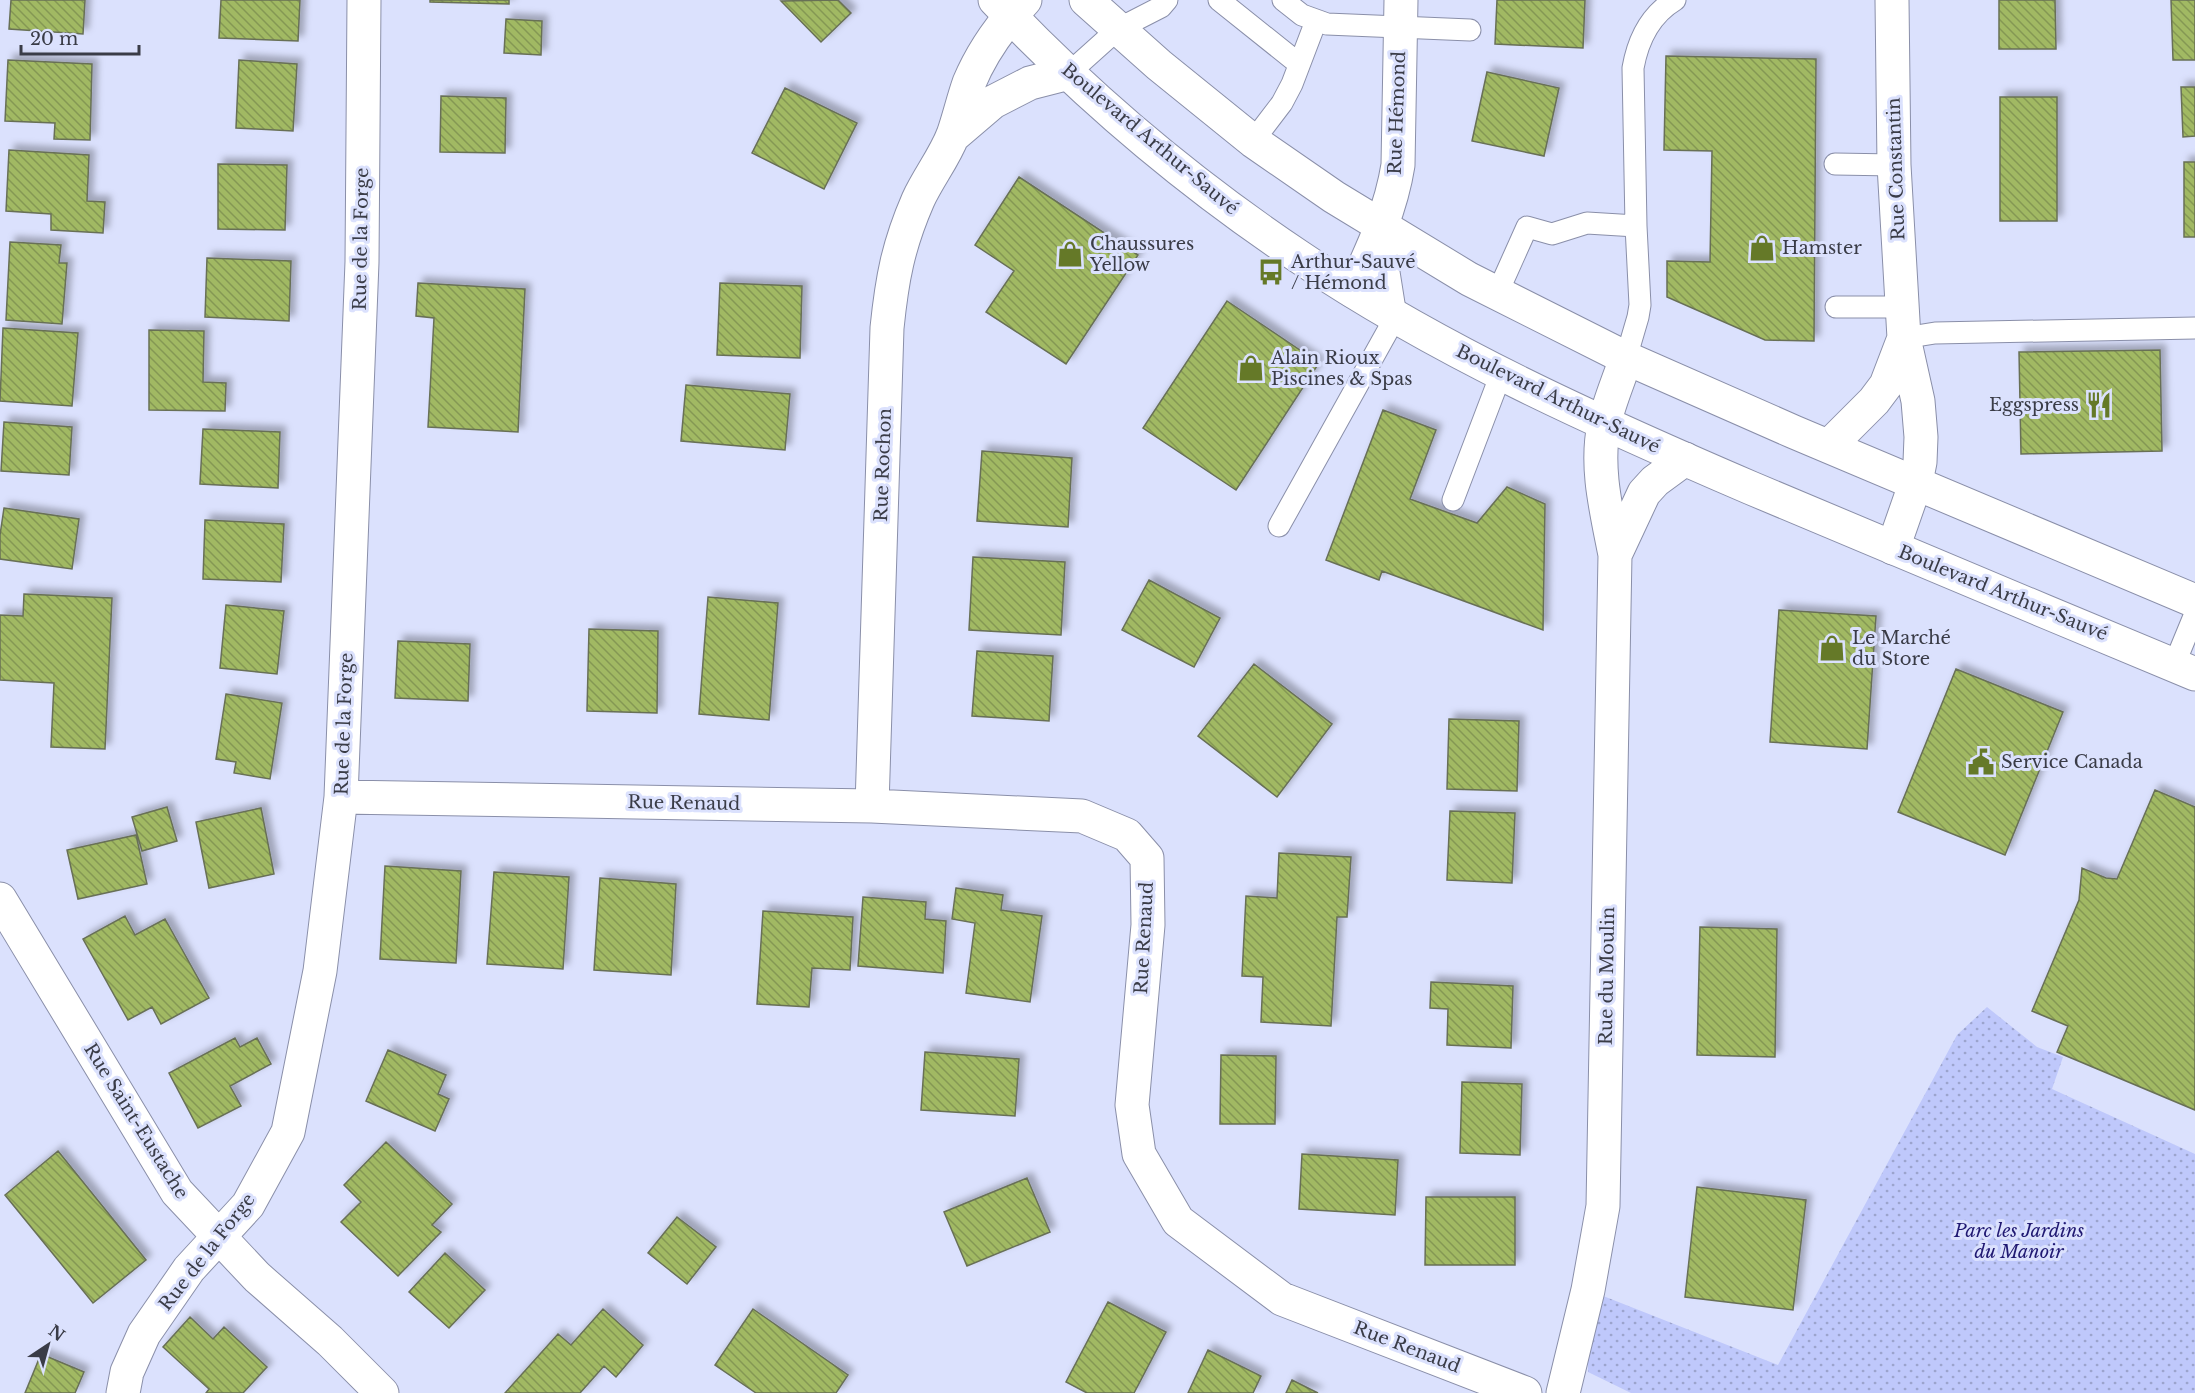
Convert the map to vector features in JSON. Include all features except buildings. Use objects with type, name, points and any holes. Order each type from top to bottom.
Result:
[{"type":"street","name":"Rue de la Forge","points":[[123,1393],[127,1372],[144,1334],[189,1269],[248,1205],[288,1132],[320,971],[341,797],[362,262],[364,0]]},
{"type":"street","points":[[1086,0],[1212,109],[1253,141],[1382,227],[1497,294],[1626,358],[2195,601]]},
{"type":"street","name":"Rue Constantin","points":[[1892,0],[1894,165],[1903,322],[1918,401],[1921,437],[1916,483],[1893,548]]},
{"type":"street","name":"Boulevard Arthur-Sauvé","points":[[1010,5],[1069,73],[1129,126],[1212,193],[1298,256],[1396,316],[1501,374],[1605,424],[2185,670]]},
{"type":"street","name":"Rue Rochon","points":[[872,806],[887,338],[891,288],[897,256],[907,227],[952,137],[970,81],[1010,5]]},
{"type":"street","name":"Rue Hémond","points":[[1353,291],[1382,227],[1398,165],[1401,14]]},
{"type":"street","name":"Rue Rochon","points":[[952,137],[993,102],[1030,83],[1069,73]]},
{"type":"street","name":"Rue Constantin","points":[[1829,446],[1874,401],[1886,385],[1903,322]]},
{"type":"street","name":"Rue du Moulin","points":[[1563,1393],[1588,1290],[1603,1206],[1615,555],[1602,489],[1601,456],[1605,424],[1626,358]]},
{"type":"street","name":"Rue du Moulin","points":[[1615,555],[1644,493],[1655,481],[1685,459]]},
{"type":"street","name":"Rue Renaud","points":[[341,797],[872,806],[1082,816],[1127,835],[1147,858],[1148,925],[1132,1105],[1139,1154],[1178,1221],[1282,1299],[1526,1393]]},
{"type":"street","name":"Rue Saint-Eustache","points":[[0,899],[177,1192],[257,1277],[330,1341],[382,1393]]},
{"type":"lane","points":[[1069,73],[1118,29],[1161,7],[1167,0]]},
{"type":"lane","points":[[1219,0],[1299,64]]},
{"type":"lane","points":[[1283,0],[1302,15],[1327,24],[1401,14],[1470,30]]},
{"type":"lane","points":[[1626,358],[1640,305],[1636,226],[1635,61],[1644,32],[1666,5],[1675,0]]},
{"type":"lane","points":[[1253,141],[1282,103],[1316,21]]},
{"type":"lane","points":[[1835,164],[1894,165]]},
{"type":"lane","points":[[1497,294],[1527,227],[1552,234],[1587,223],[1636,226]]},
{"type":"lane","points":[[1279,526],[1396,316],[1382,227]]},
{"type":"lane","points":[[1836,307],[1903,322],[1935,333],[2195,328]]},
{"type":"lane","points":[[1453,500],[1501,374]]},
{"type":"lane","points":[[2185,670],[2195,614]]},
{"type":"green space","name":"Parc les Jardins du Manoir","points":[[1987,1007],[2037,1047],[2063,1057],[2052,1089],[2195,1154],[2195,1393],[1631,1393],[1588,1372],[1588,1290],[1778,1365],[1957,1035]]},
{"type":"place","name":"Hamster","points":[[1762,248]]},
{"type":"place","name":"Chaussures Yellow","points":[[1070,254]]},
{"type":"place","name":"Arthur-Sauvé / Hémond","points":[[1271,272]]},
{"type":"place","name":"Alain Rioux Piscines & Spas","points":[[1251,368]]},
{"type":"place","name":"Eggspress","points":[[2099,405]]},
{"type":"place","name":"Le Marché du Store","points":[[1832,648]]},
{"type":"place","name":"Service Canada","points":[[1981,762]]}]
